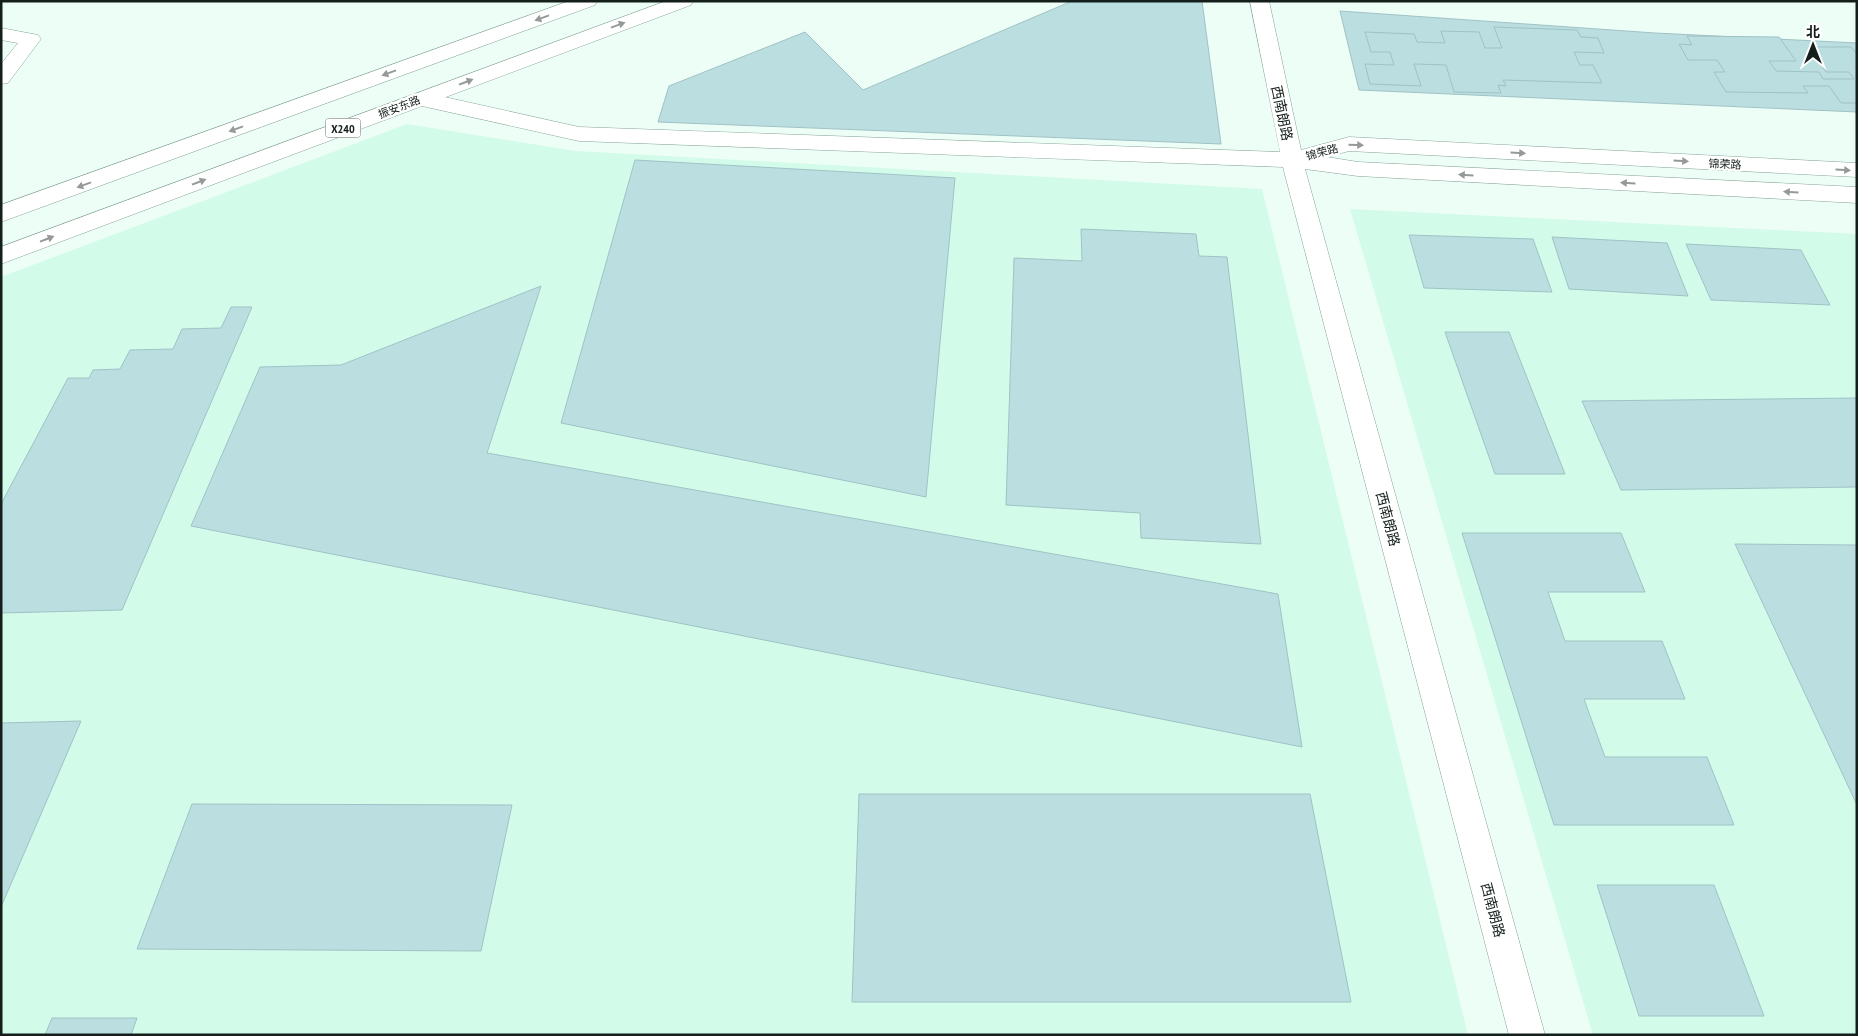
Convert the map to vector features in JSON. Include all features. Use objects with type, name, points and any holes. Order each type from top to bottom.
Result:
[{"type":"street","name":"X240","points":[[1,214],[588,1]]},
{"type":"street","name":"振安东路","points":[[1,256],[684,1]]},
{"type":"street","name":"西南朗路","points":[[1259,1],[1292,160],[1526,1035]]},
{"type":"street","points":[[1,34],[31,39],[1,78]]},
{"type":"street","points":[[422,99],[579,134],[1292,160]]},
{"type":"street","name":"锦荣路","points":[[1292,160],[1349,144],[1857,170]]},
{"type":"street","name":"锦荣路","points":[[1292,160],[1358,169],[1857,195]]},
{"type":"shaded area","points":[[407,124],[576,151],[1262,189],[1468,1035],[1,1035],[1,277]]},
{"type":"shaded area","points":[[1350,209],[1857,234],[1857,1035],[1593,1035]]},
{"type":"building","points":[[1072,1],[1202,1],[1221,144],[658,122],[669,86],[805,32],[863,90]]},
{"type":"building","points":[[1340,11],[1655,33],[1857,43],[1857,112],[1359,90]]},
{"type":"building","points":[[1494,27],[1577,30],[1581,37],[1598,38],[1604,53],[1574,52],[1580,65],[1593,65],[1602,83],[1503,80],[1506,86],[1498,85],[1501,93],[1454,92],[1446,65],[1414,64],[1421,86],[1370,84],[1365,64],[1394,65],[1390,52],[1371,52],[1365,32],[1414,34],[1417,42],[1445,43],[1441,31],[1479,32],[1485,48],[1502,48]]},
{"type":"building","points":[[1687,36],[1779,37],[1796,61],[1769,61],[1776,71],[1819,72],[1823,79],[1854,79],[1849,72],[1826,72],[1808,47],[1851,47],[1857,54],[1857,103],[1841,103],[1829,86],[1803,86],[1808,93],[1726,92],[1714,72],[1725,72],[1717,60],[1688,60],[1679,44],[1692,45]]},
{"type":"building","points":[[635,160],[955,178],[926,497],[561,423]]},
{"type":"building","points":[[1081,229],[1196,234],[1199,256],[1227,257],[1261,544],[1141,538],[1140,513],[1006,505],[1014,258],[1082,261]]},
{"type":"building","points":[[1409,235],[1533,239],[1552,292],[1424,288]]},
{"type":"building","points":[[1552,237],[1667,243],[1688,296],[1569,289]]},
{"type":"building","points":[[1686,244],[1801,250],[1830,305],[1711,300]]},
{"type":"building","points":[[541,286],[487,453],[1278,594],[1302,747],[191,526],[260,367],[341,365]]},
{"type":"building","points":[[231,307],[252,307],[122,610],[1,613],[1,504],[68,378],[89,378],[93,370],[120,369],[130,350],[173,349],[182,329],[221,328]]},
{"type":"building","points":[[1445,332],[1509,332],[1565,474],[1495,474]]},
{"type":"building","points":[[1857,398],[1857,487],[1621,490],[1582,401]]},
{"type":"building","points":[[1462,533],[1621,533],[1645,592],[1548,592],[1565,641],[1662,641],[1685,699],[1584,699],[1605,757],[1707,757],[1734,825],[1554,825]]},
{"type":"building","points":[[1735,544],[1857,545],[1857,805]]},
{"type":"building","points":[[81,721],[1,907],[1,723]]},
{"type":"building","points":[[859,794],[1310,794],[1351,1002],[852,1002]]},
{"type":"building","points":[[192,804],[512,805],[481,951],[137,949]]},
{"type":"building","points":[[1597,885],[1714,885],[1764,1016],[1639,1016]]},
{"type":"building","points":[[52,1018],[137,1018],[131,1035],[45,1035]]}]
